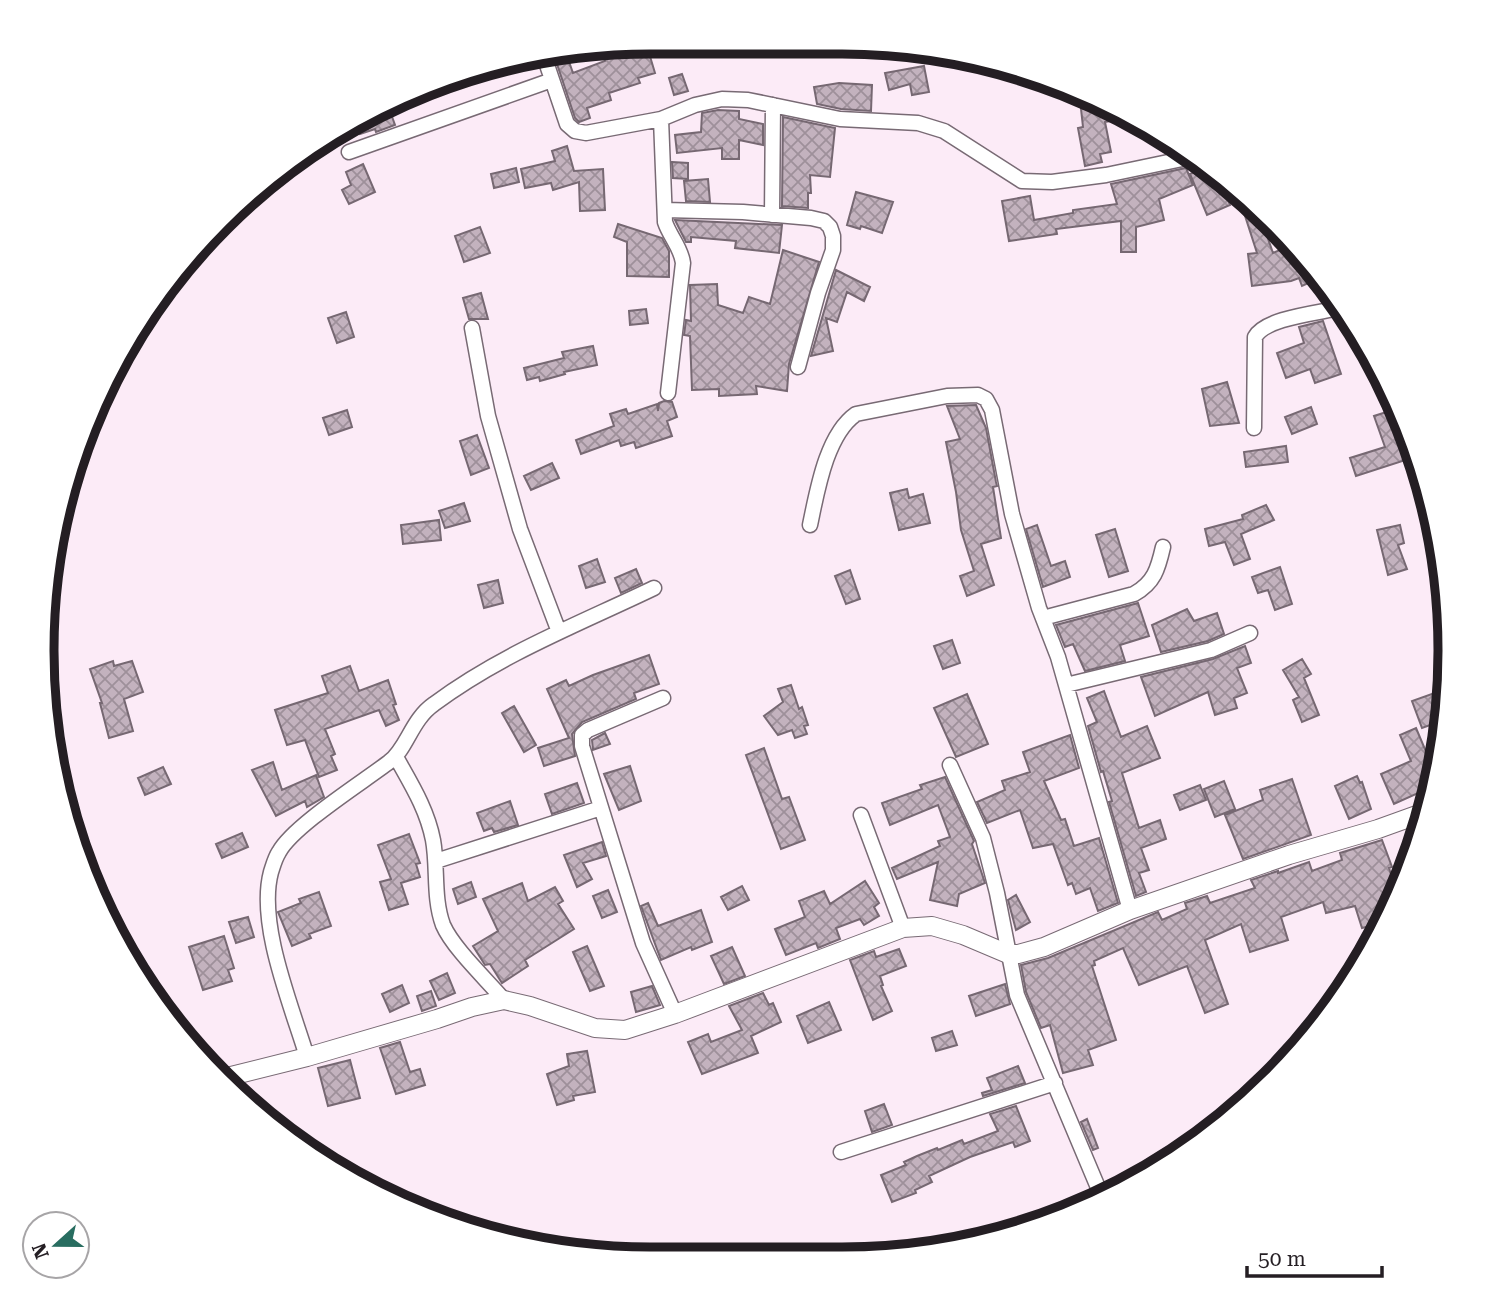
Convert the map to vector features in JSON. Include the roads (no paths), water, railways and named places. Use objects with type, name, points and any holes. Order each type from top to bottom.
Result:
[{"type":"street","points":[[547,64],[567,124],[575,131],[586,133],[662,118],[695,105],[722,99],[748,100],[840,119],[918,123],[944,131],[1022,181],[1052,182],[1179,160]]},
{"type":"street","points":[[349,152],[552,80]]},
{"type":"street","points":[[772,215],[773,105]]},
{"type":"street","points":[[662,118],[665,222],[669,233],[682,251],[683,263],[668,393]]},
{"type":"street","points":[[665,210],[772,215],[824,221],[830,227],[833,250],[798,367]]},
{"type":"street","points":[[1254,428],[1255,337],[1259,330],[1278,322],[1331,310]]},
{"type":"street","points":[[472,328],[488,416],[520,529],[559,632]]},
{"type":"street","points":[[810,526],[819,480],[840,430],[847,420],[856,414],[935,399],[978,395],[986,399],[992,410],[1012,514],[1066,685],[1130,910]]},
{"type":"street","points":[[1043,618],[1124,597],[1146,587],[1157,572],[1163,547]]},
{"type":"street","points":[[307,1057],[270,933],[271,874],[279,851],[300,829],[396,757],[415,722],[431,706],[500,662],[654,588]]},
{"type":"street","points":[[1066,685],[1211,650],[1250,633]]},
{"type":"street","points":[[663,698],[588,730],[582,735],[582,746],[643,943],[675,1014]]},
{"type":"street","points":[[396,757],[420,799],[433,837],[438,905],[444,926],[462,952],[504,1000]]},
{"type":"street","points":[[950,765],[983,838],[997,892],[1017,995],[1098,1188]]},
{"type":"street","points":[[436,860],[601,808]]},
{"type":"street","points":[[861,815],[903,928]]},
{"type":"street","points":[[233,1076],[504,1000],[595,1028],[625,1030],[675,1014],[903,928],[932,926],[963,935],[1009,954],[1044,947],[1130,910],[1289,855],[1414,816]]},
{"type":"street","points":[[841,1152],[1055,1083]]}]
